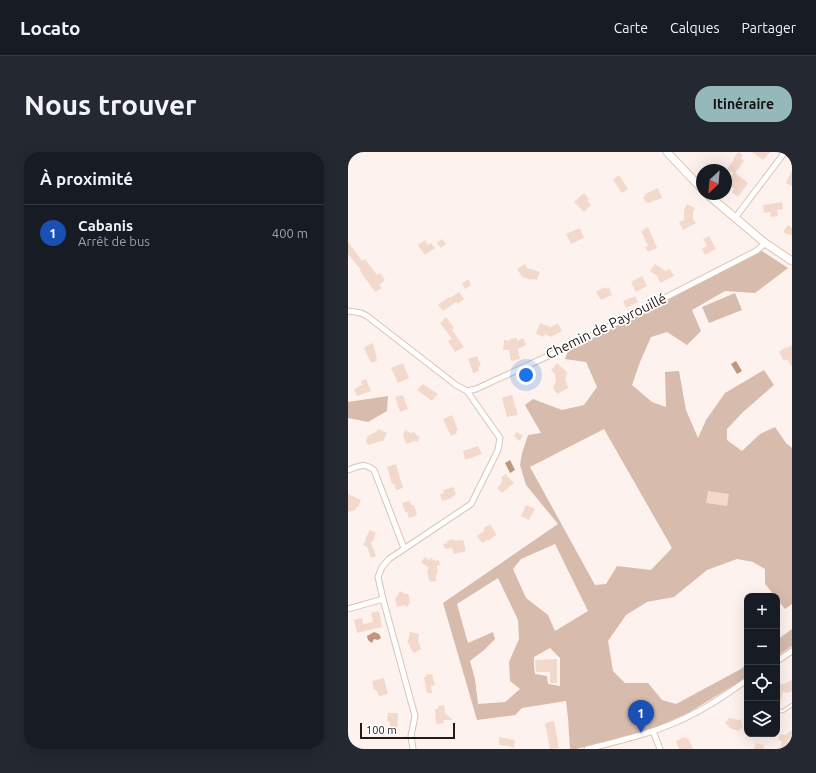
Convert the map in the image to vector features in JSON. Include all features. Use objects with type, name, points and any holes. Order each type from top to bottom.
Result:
[{"type":"street","points":[[667,152],[696,183]]},
{"type":"street","points":[[735,218],[785,152]]},
{"type":"street","points":[[714,200],[765,243],[792,261]]},
{"type":"street","name":"Chemin de Payrouillé","points":[[467,391],[476,389],[583,340],[756,250],[765,243]]},
{"type":"street","points":[[348,311],[361,313],[367,316],[456,385],[467,391],[500,438],[498,450],[471,504],[389,559],[382,568],[378,577],[415,716],[411,736],[413,749]]},
{"type":"street","points":[[348,470],[361,465],[367,465],[374,470],[404,548]]},
{"type":"street","points":[[348,609],[383,599]]},
{"type":"street","points":[[780,659],[792,651]]},
{"type":"street","points":[[587,749],[653,731],[695,714],[744,682]]},
{"type":"street","points":[[653,731],[660,749]]},
{"type":"lane","points":[[780,711],[783,711],[792,705]]},
{"type":"shaded area","points":[[762,251],[788,268],[755,293],[725,291],[692,310],[701,331],[687,345],[667,332],[651,337],[632,385],[652,402],[666,407],[665,372],[679,371],[686,410],[698,438],[706,420],[725,393],[764,370],[774,385],[743,412],[727,429],[727,440],[742,451],[760,434],[775,427],[786,443],[792,448],[792,604],[785,609],[780,603],[780,593],[772,593],[765,584],[765,569],[753,562],[737,559],[707,570],[674,597],[647,602],[626,615],[608,641],[613,671],[625,683],[648,683],[662,700],[676,704],[744,666],[744,679],[688,713],[645,732],[576,749],[570,749],[566,701],[522,708],[515,715],[477,720],[443,603],[558,524],[526,485],[520,465],[528,435],[541,433],[525,405],[533,399],[562,410],[584,405],[597,387],[586,362],[565,359],[568,351]],"holes":[[[604,429],[672,548],[651,570],[617,566],[606,584],[595,585],[530,467]],[[555,544],[588,611],[555,631],[548,615],[526,598],[513,569],[521,559]],[[498,578],[518,620],[519,639],[509,662],[510,681],[520,689],[505,702],[478,704],[475,679],[470,661],[495,639],[493,632],[468,643],[457,604]],[[550,648],[560,658],[560,686],[548,684],[547,676],[535,674],[534,657]]]},
{"type":"shaded area","points":[[735,293],[742,310],[709,323],[702,307]]},
{"type":"shaded area","points":[[736,361],[742,371],[737,374],[731,364]]},
{"type":"shaded area","points":[[388,396],[387,411],[368,422],[348,418],[348,402]]},
{"type":"shaded area","points":[[510,460],[515,470],[510,473],[505,463]]},
{"type":"shaded area","points":[[792,629],[792,646],[780,654],[780,638]]},
{"type":"shaded area","points":[[374,632],[379,634],[381,638],[378,640],[374,639],[372,643],[368,640],[367,636]]},
{"type":"building","points":[[738,152],[743,155],[741,158],[744,161],[735,173],[748,183],[738,197],[732,192],[734,189],[732,188],[733,173],[731,164],[734,160],[733,159]]},
{"type":"building","points":[[752,152],[770,152],[763,160]]},
{"type":"building","points":[[792,170],[792,186],[786,183]]},
{"type":"building","points":[[619,175],[628,189],[622,193],[613,180]]},
{"type":"building","points":[[658,188],[662,198],[646,203],[643,197],[645,194]]},
{"type":"building","points":[[584,193],[589,199],[587,201],[591,205],[584,212],[574,202]]},
{"type":"building","points":[[782,202],[783,209],[777,210],[778,216],[771,217],[770,212],[764,213],[763,205]]},
{"type":"building","points":[[687,204],[695,208],[693,219],[696,223],[683,230],[679,222],[684,220],[684,210]]},
{"type":"building","points":[[788,225],[792,228],[792,236],[783,232]]},
{"type":"building","points":[[648,227],[657,248],[648,252],[645,247],[648,246],[641,231]]},
{"type":"building","points":[[580,228],[584,238],[571,244],[566,234]]},
{"type":"building","points":[[709,236],[716,249],[705,255],[702,249],[707,246],[703,239]]},
{"type":"building","points":[[442,239],[446,244],[441,248],[437,243]]},
{"type":"building","points":[[425,240],[428,245],[431,243],[435,248],[425,255],[418,245]]},
{"type":"building","points":[[348,242],[362,261],[365,259],[377,275],[380,273],[385,280],[379,285],[382,288],[375,292],[360,271],[361,270],[348,254]]},
{"type":"building","points":[[525,264],[527,268],[540,272],[537,280],[522,277],[517,269]]},
{"type":"building","points":[[655,264],[665,271],[670,269],[674,276],[660,283],[657,276],[650,271]]},
{"type":"building","points":[[642,276],[647,286],[636,292],[631,282]]},
{"type":"building","points":[[468,279],[471,285],[465,289],[462,284]]},
{"type":"building","points":[[605,287],[606,289],[609,287],[612,295],[601,300],[596,292]]},
{"type":"building","points":[[459,292],[464,299],[458,304],[456,302],[443,311],[438,305]]},
{"type":"building","points":[[635,296],[638,302],[626,308],[623,301]]},
{"type":"building","points":[[446,317],[454,328],[452,330],[464,347],[455,352],[448,341],[452,339],[440,323]]},
{"type":"building","points":[[540,323],[551,327],[558,323],[562,331],[551,337],[545,334],[544,337],[536,334]]},
{"type":"building","points":[[517,338],[517,341],[523,338],[526,345],[518,349],[520,359],[511,361],[509,350],[503,350],[504,340],[510,341],[510,339]]},
{"type":"building","points":[[373,343],[377,361],[371,363],[364,348]]},
{"type":"building","points":[[792,345],[792,367],[787,359],[784,361],[779,352]]},
{"type":"building","points":[[477,356],[481,366],[478,367],[479,371],[473,373],[468,359]]},
{"type":"building","points":[[403,363],[409,378],[398,383],[391,368]]},
{"type":"building","points":[[557,363],[567,372],[565,378],[568,388],[557,394],[553,387],[556,382],[555,374],[551,370]]},
{"type":"building","points":[[366,379],[371,391],[357,396],[354,389],[362,385],[361,381]]},
{"type":"building","points":[[423,384],[438,394],[432,401],[417,390]]},
{"type":"building","points":[[403,395],[408,409],[400,412],[395,397]]},
{"type":"building","points":[[512,395],[518,415],[507,417],[502,398]]},
{"type":"building","points":[[452,415],[458,430],[456,431],[457,433],[451,436],[443,419]]},
{"type":"building","points":[[378,429],[387,433],[383,441],[368,445],[366,441],[368,436],[376,432]]},
{"type":"building","points":[[405,430],[411,433],[414,432],[420,437],[417,442],[414,441],[406,444],[403,435]]},
{"type":"building","points":[[517,432],[523,436],[519,441],[514,436]]},
{"type":"building","points":[[478,446],[482,454],[465,460],[463,451]]},
{"type":"building","points":[[396,464],[403,488],[396,490],[394,484],[392,484],[387,467]]},
{"type":"building","points":[[505,474],[514,483],[502,493],[497,488],[502,483],[501,482],[503,480],[501,478]]},
{"type":"building","points":[[454,487],[456,495],[442,501],[440,494],[444,493],[443,490]]},
{"type":"building","points":[[708,491],[729,494],[727,506],[706,503]]},
{"type":"building","points":[[348,494],[361,500],[358,507],[356,507],[356,510],[348,512]]},
{"type":"building","points":[[410,501],[411,505],[414,505],[417,515],[409,518],[402,503]]},
{"type":"building","points":[[526,505],[535,509],[529,520],[521,516]]},
{"type":"building","points":[[490,524],[496,535],[488,541],[482,543],[477,536]]},
{"type":"building","points":[[370,530],[376,533],[374,536],[375,538],[371,543],[376,556],[371,558],[367,547],[363,545]]},
{"type":"building","points":[[454,539],[455,541],[463,540],[466,551],[454,554],[452,548],[445,549],[443,544]]},
{"type":"building","points":[[425,557],[429,560],[431,558],[435,561],[439,560],[440,565],[437,566],[438,572],[436,575],[436,581],[429,581],[427,571],[429,568],[421,562]]},
{"type":"building","points":[[400,591],[408,594],[410,598],[410,603],[407,607],[404,605],[397,607],[395,599]]},
{"type":"building","points":[[379,611],[382,627],[357,633],[354,620],[362,618],[363,624],[373,622],[371,613]]},
{"type":"building","points":[[410,632],[419,634],[418,640],[421,649],[414,653],[410,648],[409,643],[407,644]]},
{"type":"building","points":[[557,659],[557,683],[550,683],[550,672],[536,672],[535,660]]},
{"type":"building","points":[[432,674],[435,685],[431,686],[432,693],[427,693],[424,677]]},
{"type":"building","points":[[384,678],[388,694],[379,696],[376,689],[374,690],[372,681]]},
{"type":"building","points":[[792,680],[792,691],[788,693],[783,692],[780,704],[780,683],[784,684]]},
{"type":"building","points":[[444,705],[445,713],[453,720],[443,720],[444,723],[436,724],[435,709],[438,709],[438,706]]},
{"type":"building","points":[[388,713],[398,713],[397,734],[389,733],[390,722],[387,721]]},
{"type":"building","points":[[729,718],[738,720],[741,719],[743,728],[739,731],[731,729],[725,723]]},
{"type":"building","points":[[554,721],[559,748],[550,749],[545,723]]},
{"type":"building","points":[[792,730],[792,739],[788,741],[787,749],[780,749],[782,741],[778,740],[780,734],[785,735]]},
{"type":"building","points":[[499,737],[515,740],[514,748],[499,745]]},
{"type":"building","points":[[685,737],[686,739],[688,738],[693,749],[679,749],[676,741]]},
{"type":"building","points":[[756,743],[764,745],[763,749],[754,749]]},
{"type":"place","name":"Cabanis","points":[[641,733]]}]
